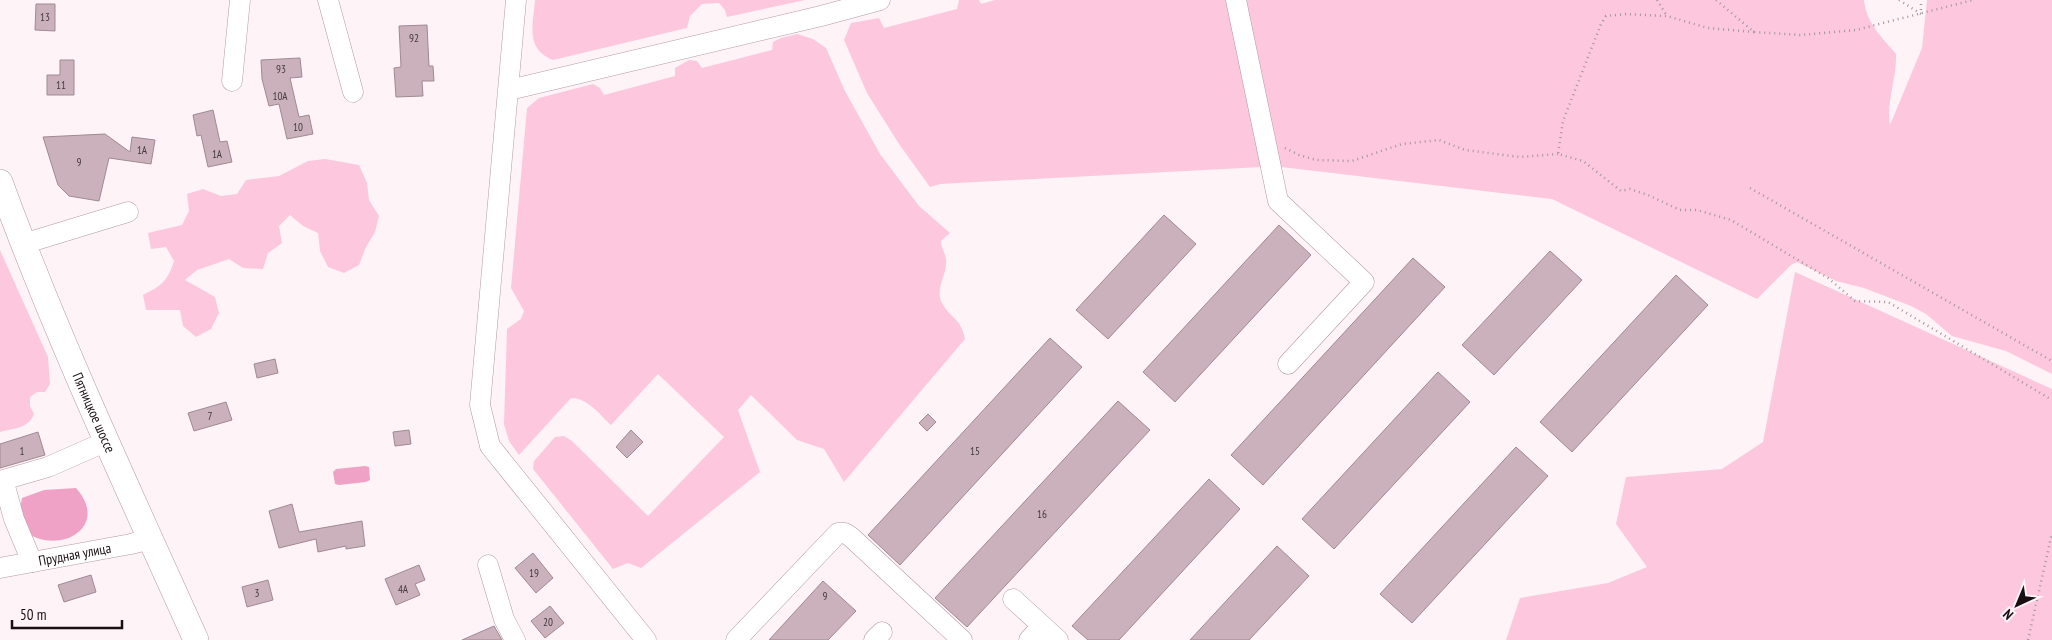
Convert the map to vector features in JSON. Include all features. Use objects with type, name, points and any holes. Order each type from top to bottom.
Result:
[{"type":"main road","name":"Пятницкое шоссе","points":[[0,182],[23,244],[150,539],[196,640]]},
{"type":"street","points":[[232,81],[240,0]]},
{"type":"street","points":[[328,0],[353,92]]},
{"type":"street","points":[[516,0],[480,405],[490,446],[646,640]]},
{"type":"street","points":[[509,90],[821,16],[880,0]]},
{"type":"street","points":[[1236,0],[1278,201],[1364,282],[1288,364]]},
{"type":"street","points":[[23,244],[128,212]]},
{"type":"street","points":[[32,562],[14,520],[4,485],[107,440]]},
{"type":"street","points":[[736,640],[838,532],[845,533],[851,537],[962,640]]},
{"type":"street","name":"Прудная улица","points":[[0,568],[150,539]]},
{"type":"street","points":[[488,565],[504,618],[515,640]]},
{"type":"street","points":[[1013,599],[1036,633],[1058,640]]},
{"type":"path","points":[[1657,0],[1667,16]]},
{"type":"path","points":[[1716,0],[1754,32]]},
{"type":"path","points":[[1899,0],[1921,14]]},
{"type":"path","points":[[1921,0],[1921,14]]},
{"type":"path","points":[[1558,154],[1563,121],[1601,24],[1606,16],[1627,14],[1667,16],[1708,28],[1800,36],[1856,30],[1973,0]]},
{"type":"path","points":[[1262,131],[1299,155],[1316,160],[1352,161],[1402,144],[1439,140],[1465,150],[1520,157],[1558,154],[1583,160],[1621,191],[1630,190],[1648,195],[1680,210],[1697,210],[1731,220],[1828,278],[1855,302],[1888,302],[2052,400]]},
{"type":"path","points":[[1750,188],[2052,362]]},
{"type":"path","points":[[2028,640],[2052,533]]},
{"type":"shaded area","points":[[535,0],[805,0],[727,17],[725,10],[719,3],[702,4],[690,16],[687,28],[553,60],[544,55],[534,43],[532,27]]},
{"type":"shaded area","points":[[959,0],[979,0],[981,4],[995,0],[1231,0],[1261,167],[940,184],[930,187],[899,144],[867,93],[844,40],[851,23],[879,18],[884,28],[957,9]]},
{"type":"shaded area","points":[[1242,0],[1864,0],[1871,23],[1896,54],[1889,108],[1890,125],[1922,48],[1927,0],[2052,0],[2052,374],[2006,351],[1952,336],[1926,314],[1911,306],[1864,288],[1836,281],[1797,262],[1791,265],[1757,299],[1552,199],[1273,166]]},
{"type":"shaded area","points":[[797,34],[813,39],[826,48],[845,91],[880,154],[919,206],[950,233],[941,241],[946,268],[940,287],[940,296],[944,307],[961,326],[965,339],[844,482],[824,449],[797,440],[751,395],[738,410],[760,472],[641,568],[628,563],[613,569],[533,469],[534,461],[555,437],[564,436],[572,441],[648,516],[724,437],[658,374],[611,425],[588,404],[571,398],[519,455],[509,441],[504,424],[507,329],[521,319],[524,311],[511,288],[527,108],[539,98],[593,84],[600,88],[604,95],[675,76],[675,68],[689,60],[697,61],[702,68],[772,50],[773,42]]},
{"type":"shaded area","points":[[325,159],[359,165],[367,183],[369,200],[379,216],[375,232],[366,247],[359,265],[344,273],[328,267],[320,251],[318,233],[303,226],[290,215],[279,226],[282,243],[268,253],[263,269],[243,268],[229,259],[197,270],[185,280],[215,297],[219,313],[211,329],[196,337],[183,326],[180,310],[146,310],[143,295],[155,289],[163,282],[174,261],[166,247],[151,249],[148,233],[182,225],[189,211],[187,194],[203,189],[221,196],[237,194],[246,180],[279,176],[308,161]]},
{"type":"shaded area","points":[[0,250],[48,357],[50,384],[45,392],[37,392],[30,397],[30,406],[34,414],[28,423],[0,432]]},
{"type":"shaded area","points":[[1795,272],[2052,389],[2052,640],[1506,640],[1520,598],[1608,583],[1647,567],[1616,524],[1626,477],[1722,469],[1763,442]]},
{"type":"shaded area","points":[[369,467],[370,480],[366,482],[335,484],[333,472],[336,469]]},
{"type":"shaded area","points":[[76,488],[85,502],[88,515],[84,526],[76,534],[65,539],[52,541],[38,538],[24,531],[20,509],[22,498],[44,490]]},
{"type":"building","points":[[36,4],[55,4],[55,31],[35,30]]},
{"type":"building","points":[[427,25],[429,66],[433,66],[434,81],[422,81],[423,96],[396,97],[394,68],[401,67],[399,26]]},
{"type":"building","points":[[300,58],[302,77],[290,78],[299,117],[309,115],[313,134],[287,139],[279,104],[269,106],[262,79],[261,60]]},
{"type":"building","points":[[60,60],[74,60],[74,95],[47,95],[47,75],[60,75]]},
{"type":"building","points":[[213,110],[220,142],[227,141],[232,162],[208,167],[201,135],[197,136],[193,115]]},
{"type":"building","points":[[105,134],[130,152],[132,137],[155,140],[151,164],[109,158],[99,201],[69,196],[58,185],[43,137]]},
{"type":"building","points":[[1164,215],[1196,244],[1108,339],[1076,310]]},
{"type":"building","points":[[1279,225],[1311,255],[1175,402],[1143,372]]},
{"type":"building","points":[[1550,251],[1582,280],[1494,375],[1462,345]]},
{"type":"building","points":[[1413,258],[1445,287],[1263,485],[1231,455]]},
{"type":"building","points":[[1676,275],[1708,305],[1572,452],[1540,422]]},
{"type":"building","points":[[1050,338],[1082,367],[900,565],[868,535]]},
{"type":"building","points":[[275,359],[278,373],[257,378],[254,364]]},
{"type":"building","points":[[1438,372],[1470,402],[1334,549],[1302,519]]},
{"type":"building","points":[[1118,401],[1150,430],[967,627],[935,598]]},
{"type":"building","points":[[226,402],[232,420],[194,431],[188,413]]},
{"type":"building","points":[[928,414],[936,422],[927,431],[919,423]]},
{"type":"building","points":[[409,430],[411,444],[395,446],[393,432]]},
{"type":"building","points":[[631,430],[643,442],[627,458],[616,447]]},
{"type":"building","points":[[38,432],[45,455],[0,468],[0,444]]},
{"type":"building","points":[[1516,447],[1548,476],[1412,623],[1380,594]]},
{"type":"building","points":[[1209,479],[1240,509],[1119,640],[1088,640],[1072,626]]},
{"type":"building","points":[[292,504],[299,532],[362,521],[365,546],[346,549],[346,546],[318,552],[316,539],[279,548],[269,511]]},
{"type":"building","points":[[1277,546],[1309,576],[1249,640],[1190,640]]},
{"type":"building","points":[[533,553],[553,578],[536,593],[515,568]]},
{"type":"building","points":[[419,565],[425,580],[415,584],[420,595],[396,605],[385,579]]},
{"type":"building","points":[[91,575],[96,592],[64,602],[58,585]]},
{"type":"building","points":[[268,580],[273,600],[247,607],[242,587]]},
{"type":"building","points":[[823,581],[856,611],[828,640],[769,640]]},
{"type":"building","points":[[550,606],[564,623],[545,638],[531,621]]},
{"type":"building","points":[[494,626],[502,640],[462,640]]}]
